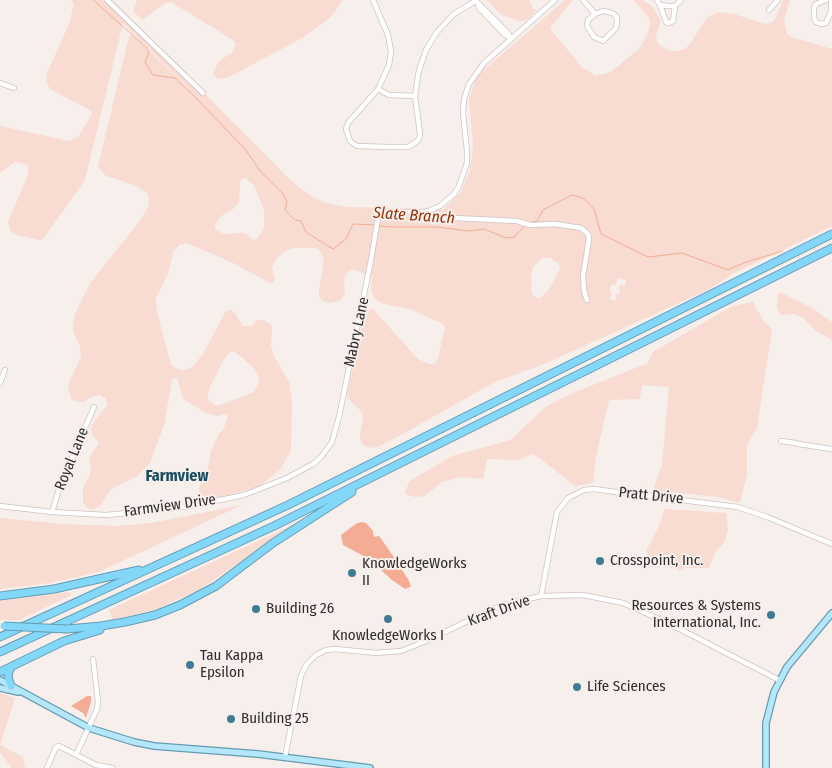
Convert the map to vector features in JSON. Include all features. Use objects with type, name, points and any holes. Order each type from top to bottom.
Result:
[{"type":"highway","points":[[0,637],[322,488],[832,234]]},
{"type":"highway","points":[[0,652],[274,526],[832,248]]},
{"type":"highway","points":[[0,672],[70,638],[163,612],[206,591],[273,543],[377,475]]},
{"type":"highway","points":[[0,596],[54,590],[152,568]]},
{"type":"highway","points":[[2,626],[67,628],[102,626],[125,622]]},
{"type":"highway","points":[[11,686],[8,675],[12,666]]},
{"type":"main road","points":[[766,768],[767,715],[771,698],[779,680],[791,662],[832,613]]},
{"type":"main road","points":[[0,680],[89,728],[118,738],[149,745],[286,757],[342,766],[370,768]]},
{"type":"main road","points":[[0,688],[24,693]]},
{"type":"street","points":[[106,0],[203,93]]},
{"type":"street","points":[[373,0],[388,34],[391,51],[389,65],[378,89],[348,123],[347,134],[350,141],[357,146],[408,147],[416,142],[420,134],[415,96],[419,70],[438,32],[454,14],[476,1],[482,5],[512,38]]},
{"type":"street","points":[[426,212],[448,201],[460,186],[467,163],[463,113],[466,91],[473,76],[478,69],[555,0]]},
{"type":"street","points":[[584,0],[595,14]]},
{"type":"street","points":[[657,0],[666,22],[669,23],[673,21],[675,6],[681,0]]},
{"type":"street","points":[[769,10],[778,0]]},
{"type":"street","points":[[826,0],[816,4],[814,8],[814,18],[816,22],[821,24],[826,23],[828,20],[831,12],[831,0]]},
{"type":"street","points":[[660,5],[675,6]]},
{"type":"street","points":[[603,11],[617,18],[616,28],[603,41],[594,37],[587,26],[588,20],[595,14],[603,11]]},
{"type":"street","points":[[0,83],[14,88]]},
{"type":"street","points":[[378,89],[389,94],[415,96]]},
{"type":"street","name":"Mabry Lane","points":[[327,450],[332,442],[339,417],[378,218],[388,212],[426,212]]},
{"type":"street","points":[[426,212],[434,217],[517,221],[530,225],[555,224],[581,228],[588,234],[589,239],[583,276],[584,292],[587,300]]},
{"type":"street","points":[[0,383],[5,370]]},
{"type":"street","name":"Royal Lane","points":[[52,512],[60,486],[94,407]]},
{"type":"street","points":[[781,441],[832,449]]},
{"type":"street","name":"Farmview Drive","points":[[0,506],[52,512],[106,515],[196,505],[244,495],[300,472],[313,464],[327,450]]},
{"type":"street","name":"Pratt Drive","points":[[541,596],[556,514],[567,499],[584,490],[610,491],[732,506],[767,517],[832,544]]},
{"type":"street","name":"Kraft Drive","points":[[286,757],[299,682],[305,667],[314,657],[332,649],[376,653],[404,650],[495,608],[541,596],[578,594],[623,603],[668,623],[779,680]]},
{"type":"street","points":[[76,755],[95,716],[98,702],[93,659]]},
{"type":"street","points":[[46,768],[58,746],[96,764],[113,768]]},
{"type":"shaded area","points":[[71,0],[112,0],[291,181],[311,196],[326,203],[347,207],[444,209],[461,192],[470,170],[473,145],[469,99],[475,80],[480,73],[565,0],[573,0],[551,27],[551,30],[583,68],[596,76],[611,72],[639,49],[648,33],[649,18],[634,0],[643,0],[654,8],[661,21],[656,35],[657,42],[670,51],[677,51],[685,49],[707,18],[719,12],[734,14],[765,24],[771,23],[775,19],[783,0],[790,0],[784,20],[787,34],[791,37],[832,49],[832,226],[732,274],[710,289],[544,364],[495,382],[399,436],[373,448],[364,446],[361,442],[360,435],[363,416],[347,394],[364,317],[370,309],[373,309],[418,359],[429,364],[434,364],[438,359],[445,327],[443,324],[410,309],[378,301],[371,289],[372,277],[358,271],[351,270],[346,274],[344,280],[345,294],[340,301],[329,303],[323,301],[319,297],[319,290],[324,260],[319,250],[315,248],[294,248],[284,252],[276,259],[272,267],[275,279],[273,283],[270,283],[233,263],[187,243],[179,245],[173,252],[168,274],[156,297],[157,312],[171,365],[177,369],[184,370],[193,367],[204,352],[226,311],[231,310],[234,312],[243,326],[251,326],[258,320],[263,320],[270,324],[272,327],[271,346],[273,354],[289,382],[292,401],[291,450],[280,470],[258,487],[203,502],[200,500],[199,488],[208,467],[211,451],[224,428],[228,415],[218,416],[206,413],[186,401],[182,396],[178,380],[176,378],[172,379],[164,425],[150,463],[136,477],[111,489],[101,505],[93,510],[86,507],[83,502],[83,488],[90,475],[89,458],[99,443],[91,430],[92,425],[108,404],[106,399],[100,395],[91,397],[84,402],[74,401],[68,388],[81,357],[80,345],[73,327],[75,314],[91,282],[142,218],[149,205],[148,195],[144,191],[134,185],[106,176],[98,167],[129,36],[132,34],[213,113],[123,23],[85,180],[44,238],[40,240],[11,232],[8,222],[28,175],[28,166],[15,162],[0,173],[0,126],[69,141],[78,137],[92,114],[91,111],[50,89],[46,81],[47,73],[69,24],[74,4]],"holes":[[[245,178],[254,185],[264,210],[264,228],[257,239],[253,240],[247,234],[223,234],[215,229],[215,225],[221,216],[231,211],[239,203],[241,180]],[[452,218],[517,219],[577,227],[578,229],[519,223],[416,220]],[[542,258],[551,258],[559,264],[560,269],[550,288],[540,298],[532,294],[531,275],[533,267]],[[618,278],[626,280],[625,286],[620,285],[619,294],[615,293],[617,296],[615,301],[609,299],[612,293],[610,290],[611,285],[615,285]],[[234,351],[253,367],[259,377],[254,392],[220,405],[215,405],[208,399],[208,394],[223,361],[229,353]]]},
{"type":"shaded area","points":[[137,0],[343,0],[331,17],[302,38],[222,79],[217,78],[213,74],[219,61],[233,52],[236,44],[233,40],[171,2],[164,4],[144,19],[141,19],[133,11]]},
{"type":"shaded area","points":[[486,0],[529,0],[533,9],[537,10],[528,19],[520,22],[501,14]]},
{"type":"shaded area","points":[[780,292],[810,307],[832,322],[832,340],[816,331],[803,318],[795,314],[780,315],[777,308],[778,294]]},
{"type":"shaded area","points":[[753,302],[764,322],[772,329],[757,428],[747,445],[747,474],[740,503],[718,497],[653,490],[662,465],[669,387],[642,385],[640,399],[609,400],[596,457],[593,483],[575,486],[532,454],[519,460],[487,459],[483,479],[461,477],[442,482],[425,496],[415,497],[405,493],[409,482],[452,456],[510,440],[547,406],[573,393],[648,363],[653,352],[706,321],[733,306]]},
{"type":"shaded area","points":[[242,505],[99,572],[49,583],[0,589],[0,518],[62,524],[117,526],[151,523]]},
{"type":"shaded area","points":[[665,509],[726,513],[728,530],[725,541],[715,553],[709,568],[684,568],[680,570],[651,563],[650,557],[647,555],[647,549]]},
{"type":"shaded area","points":[[303,520],[197,591],[153,610],[113,620],[109,610]]},
{"type":"shaded area","points":[[357,523],[366,523],[373,531],[374,537],[379,536],[411,586],[405,589],[392,580],[373,561],[343,545],[341,535]]},
{"type":"shaded area","points":[[68,592],[71,595],[20,620],[0,620],[0,601]]},
{"type":"shaded area","points":[[0,693],[15,698],[0,745]]},
{"type":"shaded area","points":[[87,696],[91,696],[91,702],[86,718],[83,713],[71,706]]},
{"type":"shaded area","points":[[0,745],[23,757],[25,768],[12,768],[0,752]]},
{"type":"waterway","name":"Slate Branch","points":[[93,0],[146,47],[149,53],[145,62],[153,75],[175,78],[245,149],[261,172],[283,194],[287,202],[285,210],[295,220],[301,221],[306,232],[333,249],[346,239],[353,224],[375,225]]},
{"type":"waterway","name":"Slate Branch","points":[[528,223],[537,221],[543,210],[572,195],[583,198],[594,209],[601,234],[648,257],[682,253],[728,270],[746,262],[783,251]]},
{"type":"waterway","name":"Slate Branch","points":[[379,226],[437,227],[469,231],[484,229],[506,238],[514,237],[525,226]]},
{"type":"place","name":"Crosspoint, Inc.","points":[[600,561]]},
{"type":"place","name":"KnowledgeWorks II","points":[[352,573]]},
{"type":"place","name":"Building 26","points":[[256,609]]},
{"type":"place","name":"Resources & Systems International, Inc.","points":[[771,615]]},
{"type":"place","name":"KnowledgeWorks I","points":[[388,619]]},
{"type":"place","name":"Tau Kappa Epsilon","points":[[190,665]]},
{"type":"place","name":"Life Sciences","points":[[577,687]]},
{"type":"place","name":"Building 25","points":[[231,719]]},
{"type":"district","name":"Farmview","points":[[177,477]]}]
